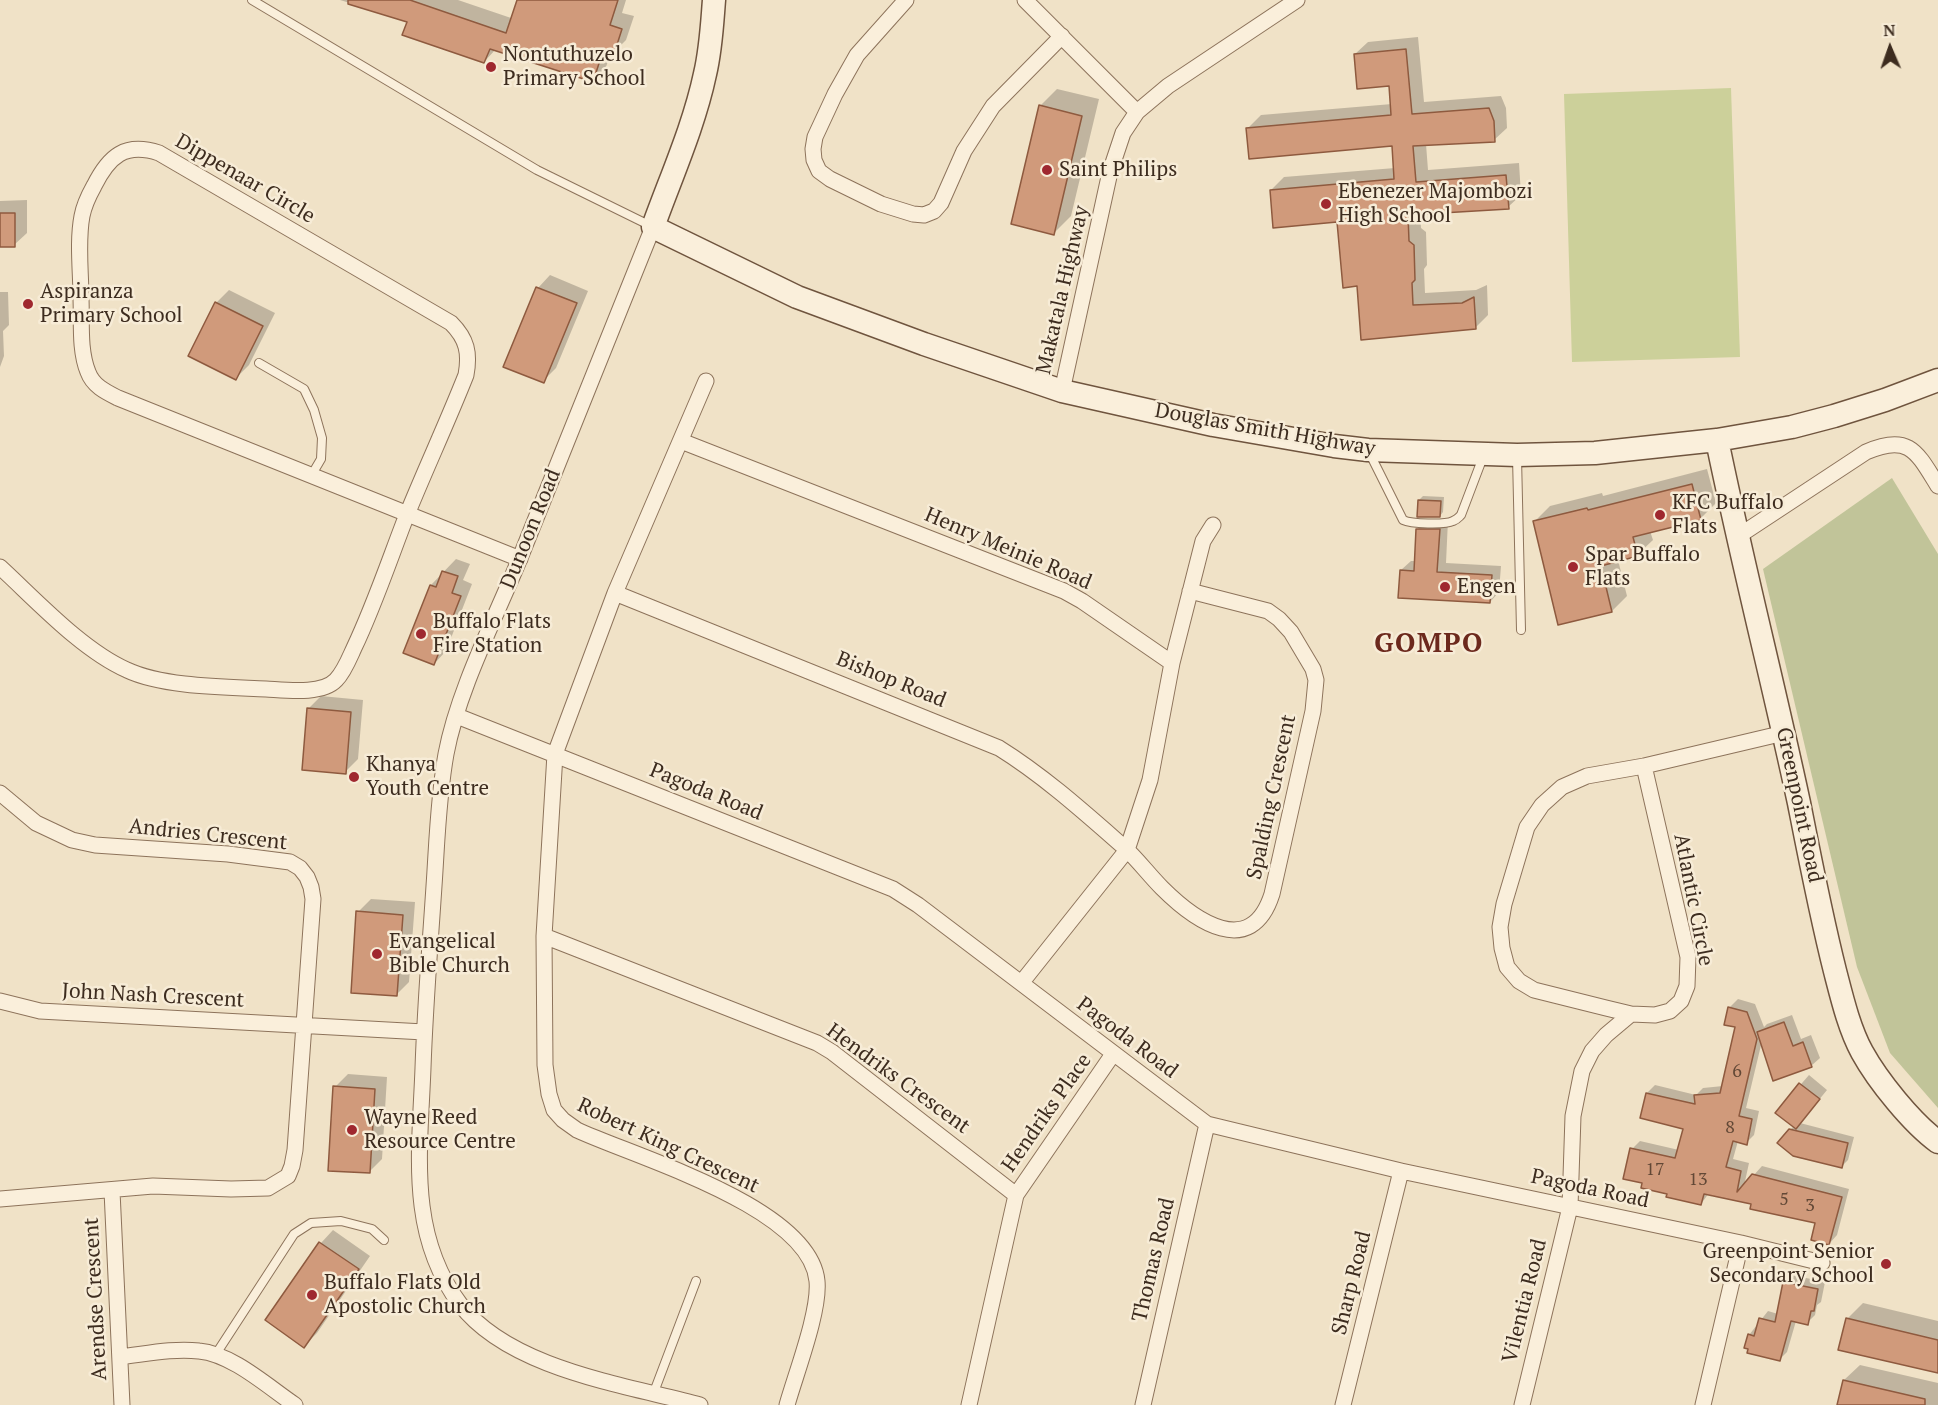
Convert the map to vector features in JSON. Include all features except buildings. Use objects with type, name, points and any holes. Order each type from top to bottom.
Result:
[{"type":"street","name":"Dunoon Road","points":[[700,1405],[595,1378],[534,1358],[485,1330],[460,1305],[442,1276],[422,1219],[419,1191],[424,1032],[442,778],[446,752],[480,653],[653,227],[697,104],[710,52],[714,0]]},
{"type":"street","points":[[906,0],[857,55],[835,94],[815,137],[813,149],[814,160],[819,171],[830,179],[881,204],[913,214],[924,215],[934,211],[941,203],[964,151],[987,113],[1062,36]]},
{"type":"street","points":[[1025,0],[1137,112]]},
{"type":"street","name":"Makatala Highway","points":[[1062,391],[1110,172],[1123,133],[1137,112],[1168,86],[1297,0]]},
{"type":"street","name":"Dippenaar Circle","points":[[407,515],[466,375],[469,359],[467,344],[460,332],[451,323],[159,153],[137,148],[124,151],[112,158],[100,174],[88,197],[82,215],[80,234],[84,358],[94,383],[105,392],[118,398],[407,515],[520,559]]},
{"type":"street","name":"Douglas Smith Highway","points":[[653,227],[797,297],[1062,391],[1213,424],[1368,450],[1484,455],[1595,453],[1717,440],[1824,419],[1938,380]]},
{"type":"street","points":[[555,754],[615,592],[706,381]]},
{"type":"street","name":"Greenpoint Road","points":[[1717,440],[1737,537],[1784,733],[1830,952],[1849,1022],[1862,1052],[1879,1078],[1905,1110],[1938,1142]]},
{"type":"street","name":"Henry Meinie Road","points":[[681,441],[1064,591],[1172,663]]},
{"type":"street","points":[[1737,537],[1866,452],[1881,445],[1895,443],[1907,446],[1918,454],[1938,486]]},
{"type":"street","points":[[0,567],[81,640],[101,656],[127,671],[206,686],[293,691],[317,689],[330,686],[344,670],[362,632],[407,515]]},
{"type":"street","points":[[1022,982],[1127,850],[1150,780],[1172,663],[1203,541],[1213,525]]},
{"type":"street","name":"Spalding Crescent","points":[[1127,850],[1164,890],[1206,923],[1232,930],[1247,929],[1259,921],[1268,909],[1313,711],[1316,680],[1313,669],[1291,632],[1268,611],[1190,591]]},
{"type":"street","name":"Bishop Road","points":[[615,592],[999,748],[1022,762],[1127,850]]},
{"type":"street","name":"Pagoda Road","points":[[457,716],[893,889],[1022,982],[1207,1125],[1401,1171],[1741,1243],[1822,1263]]},
{"type":"street","name":"Atlantic Circle","points":[[1644,766],[1688,957],[1687,987],[1681,1001],[1670,1011],[1655,1015],[1632,1014],[1534,990],[1519,981],[1507,967],[1500,927],[1504,904],[1527,827],[1542,805],[1562,788],[1587,776],[1644,766],[1784,733]]},
{"type":"street","name":"Robert King Crescent","points":[[555,754],[544,936],[545,1065],[554,1110],[577,1130],[718,1188],[766,1217],[804,1248],[813,1264],[818,1280],[817,1298],[787,1405]]},
{"type":"street","name":"Andries Crescent","points":[[0,793],[36,823],[72,840],[95,845],[279,860],[290,862],[300,868],[311,887],[313,899],[305,1026]]},
{"type":"street","name":"Hendriks Crescent","points":[[544,936],[817,1043],[832,1052],[1016,1195]]},
{"type":"street","name":"John Nash Crescent","points":[[0,1001],[40,1011],[424,1032]]},
{"type":"street","name":"Vilentia Road","points":[[1522,1405],[1570,1207],[1573,1116],[1582,1071],[1592,1051],[1606,1035],[1632,1014]]},
{"type":"street","points":[[0,1199],[153,1186],[268,1188],[288,1176],[292,1166],[305,1026]]},
{"type":"street","name":"Hendriks Place","points":[[1016,1195],[1113,1054]]},
{"type":"street","name":"Thomas Road","points":[[1143,1405],[1207,1125]]},
{"type":"street","name":"Sharp Road","points":[[1343,1405],[1401,1171]]},
{"type":"street","name":"Arendse Crescent","points":[[112,1191],[122,1405]]},
{"type":"street","points":[[969,1405],[1016,1195]]},
{"type":"street","points":[[1703,1405],[1741,1243]]},
{"type":"street","points":[[120,1357],[181,1350],[216,1354],[295,1405]]},
{"type":"lane","points":[[252,0],[537,170],[653,227]]},
{"type":"lane","points":[[259,363],[304,388],[314,410],[322,438],[321,459],[311,476]]},
{"type":"lane","points":[[1368,450],[1403,520],[1415,523],[1450,523],[1457,520],[1484,455]]},
{"type":"lane","points":[[1517,455],[1521,630]]},
{"type":"lane","points":[[216,1354],[294,1234],[311,1222],[342,1221],[372,1229],[384,1240]]},
{"type":"lane","points":[[654,1392],[696,1281]]},
{"type":"green space","points":[[1731,88],[1740,357],[1572,362],[1564,94]]},
{"type":"green space","points":[[1892,478],[1938,554],[1938,1108],[1890,1053],[1857,967],[1763,569]]},
{"type":"place","name":"Nontuthuzelo Primary School","points":[[491,67]]},
{"type":"place","name":"Saint Philips","points":[[1047,170]]},
{"type":"place","name":"Ebenezer Majombozi High School","points":[[1326,204]]},
{"type":"place","name":"Aspiranza Primary School","points":[[28,304]]},
{"type":"place","name":"KFC Buffalo Flats","points":[[1660,515]]},
{"type":"place","name":"Spar Buffalo Flats","points":[[1573,567]]},
{"type":"place","name":"Engen","points":[[1445,587]]},
{"type":"place","name":"Buffalo Flats Fire Station","points":[[421,634]]},
{"type":"place","name":"Khanya Youth Centre","points":[[354,777]]},
{"type":"place","name":"Evangelical Bible Church","points":[[377,954]]},
{"type":"place","name":"Wayne Reed Resource Centre","points":[[352,1130]]},
{"type":"place","name":"Greenpoint Senior Secondary School","points":[[1886,1264]]},
{"type":"place","name":"Buffalo Flats Old Apostolic Church","points":[[312,1295]]},
{"type":"district","name":"GOMPO","points":[[1429,644]]}]
